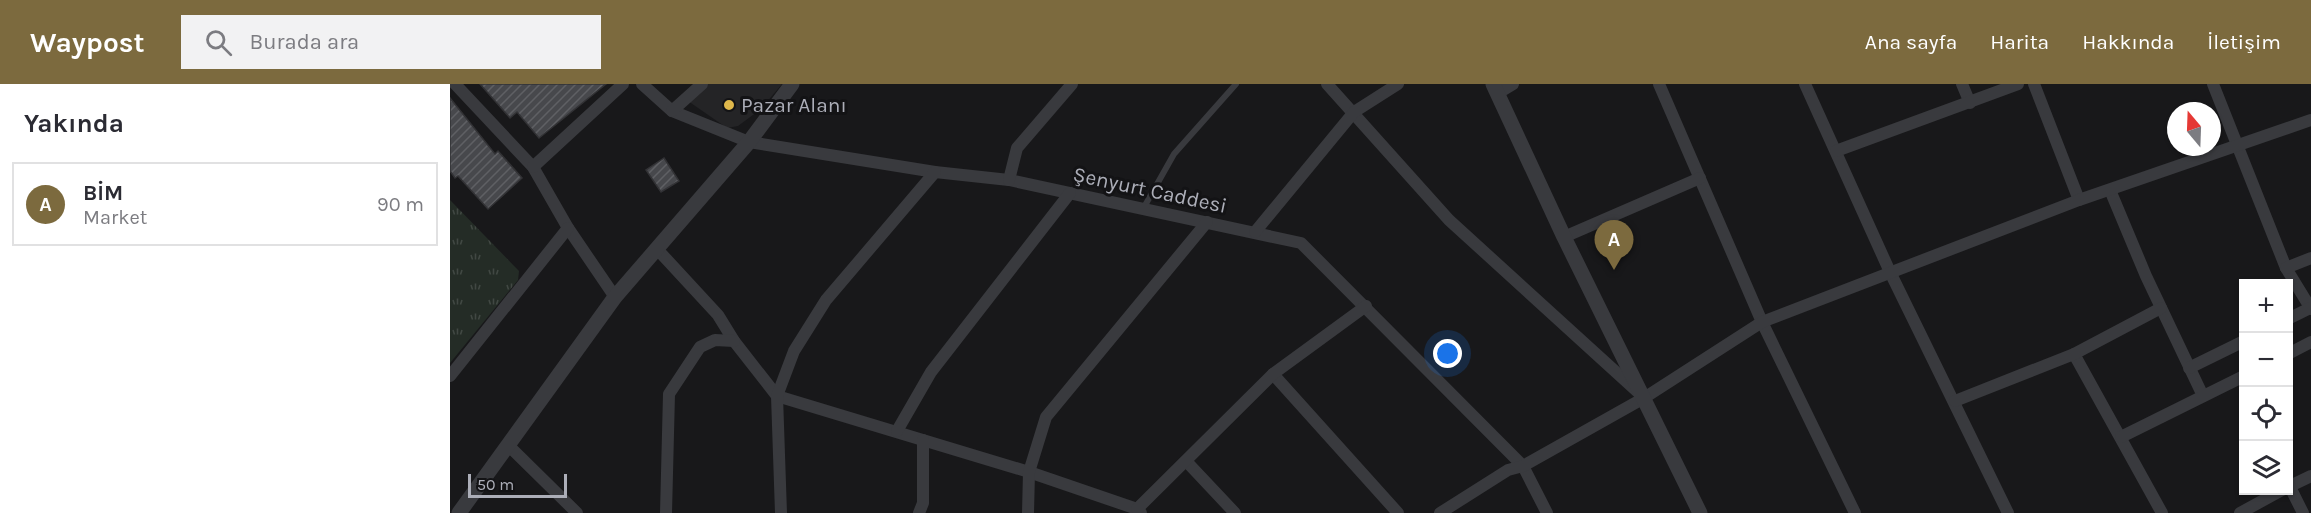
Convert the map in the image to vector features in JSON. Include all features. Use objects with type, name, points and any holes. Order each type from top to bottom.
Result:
[{"type":"street","points":[[455,84],[533,167],[567,228],[615,297]]},
{"type":"street","points":[[533,167],[623,84]]},
{"type":"street","name":"Şenyurt Caddesi","points":[[642,84],[672,111],[749,142],[935,172],[1009,180],[1301,243],[1366,306],[1522,466],[1547,513]]},
{"type":"street","points":[[672,111],[702,84]]},
{"type":"street","points":[[459,513],[615,297],[749,142],[792,84]]},
{"type":"street","points":[[1009,180],[1017,148],[1072,84]]},
{"type":"street","points":[[1327,84],[1449,220],[1644,398]]},
{"type":"street","points":[[1255,232],[1354,112],[1398,84]]},
{"type":"street","points":[[1513,84],[1495,89],[1564,237],[1700,513]]},
{"type":"street","points":[[1659,84],[1762,322],[1855,513]]},
{"type":"street","points":[[1805,84],[1890,272],[2008,513]]},
{"type":"street","points":[[1962,84],[1970,103]]},
{"type":"street","points":[[1836,151],[2018,84]]},
{"type":"street","points":[[2034,84],[2079,200]]},
{"type":"street","points":[[2213,84],[2240,146],[2286,268],[2311,308],[2293,317]]},
{"type":"street","points":[[1440,513],[1508,470],[1522,466],[1644,398],[1762,322],[2079,200],[2311,120]]},
{"type":"street","points":[[781,513],[777,396],[794,351],[826,300],[935,172]]},
{"type":"street","points":[[1564,237],[1700,178]]},
{"type":"street","points":[[2110,190],[2161,308],[2203,396]]},
{"type":"street","points":[[897,431],[932,372],[1070,193]]},
{"type":"street","points":[[1028,513],[1029,472],[1046,417],[1207,222]]},
{"type":"street","points":[[450,376],[567,228]]},
{"type":"street","points":[[657,249],[718,315],[734,341],[777,396],[1029,472],[1139,511],[1272,374],[1366,306]]},
{"type":"street","points":[[2286,268],[2311,258]]},
{"type":"street","points":[[1954,401],[2074,354],[2161,308]]},
{"type":"street","points":[[666,513],[669,394],[700,346],[715,340],[734,341]]},
{"type":"street","points":[[2293,352],[2311,342]]},
{"type":"street","points":[[2190,368],[2239,344]]},
{"type":"street","points":[[2074,354],[2162,513]]},
{"type":"street","points":[[1272,374],[1398,513]]},
{"type":"street","points":[[2121,437],[2239,378]]},
{"type":"street","points":[[919,513],[923,503],[923,440]]},
{"type":"street","points":[[509,446],[577,513]]},
{"type":"street","points":[[1186,461],[1235,513]]},
{"type":"street","points":[[2293,485],[2311,476]]},
{"type":"street","points":[[2240,513],[2274,495]]},
{"type":"street","points":[[2291,495],[2303,513]]},
{"type":"lane","points":[[1143,209],[1174,154],[1236,84]]},
{"type":"shaded area","name":"Pazar Alanı","points":[[707,84],[782,84],[761,109],[738,126],[727,128],[688,101]]},
{"type":"green space","points":[[450,200],[519,271],[518,280],[450,363]]},
{"type":"building","points":[[480,84],[606,84],[539,138],[517,112],[510,118]]},
{"type":"building","points":[[450,98],[495,154],[498,151],[522,178],[488,209],[458,176],[455,178],[450,171]]},
{"type":"building","points":[[664,158],[679,181],[661,192],[646,170]]},
{"type":"place","name":"Pazar Alanı","points":[[729,105]]},
{"type":"place","name":"BİM","points":[[1614,270]]}]
